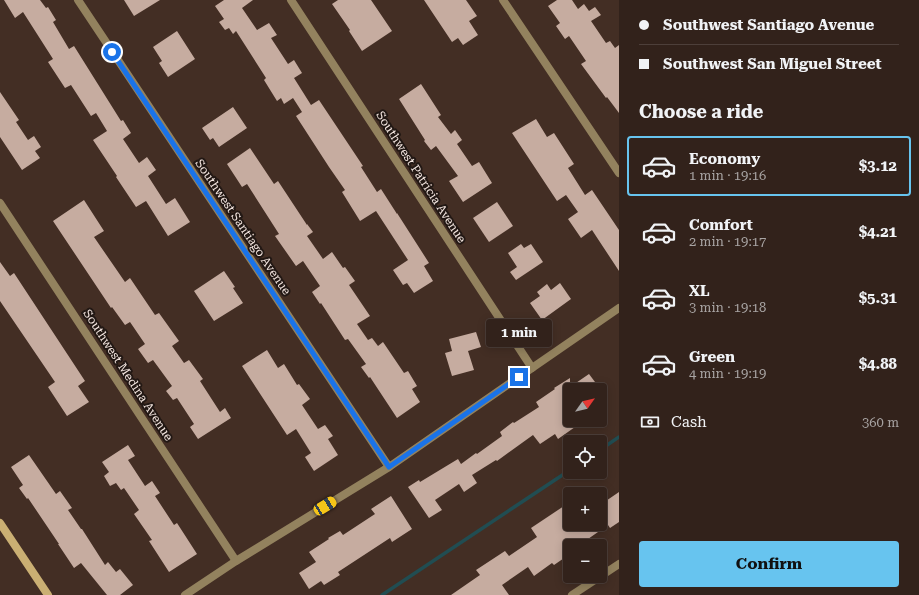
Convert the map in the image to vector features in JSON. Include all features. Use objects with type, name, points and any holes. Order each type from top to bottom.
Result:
[{"type":"street","name":"Southwest Santiago Avenue","points":[[78,0],[389,467]]},
{"type":"street","name":"Southwest Patricia Avenue","points":[[291,0],[532,368]]},
{"type":"street","points":[[503,0],[619,173]]},
{"type":"street","name":"Southwest Medina Avenue","points":[[0,203],[236,561]]},
{"type":"street","points":[[185,595],[236,561],[389,467],[619,308]]},
{"type":"street","points":[[0,523],[48,595]]},
{"type":"street","points":[[572,595],[619,564]]},
{"type":"building","points":[[4,0],[40,0],[46,8],[48,7],[56,20],[53,22],[69,49],[74,46],[121,121],[123,120],[131,133],[123,139],[139,163],[147,157],[156,170],[148,176],[166,204],[175,198],[190,222],[168,236],[146,201],[136,207],[93,140],[107,131],[96,113],[91,116],[71,85],[65,88],[48,62],[53,59],[23,12],[15,18]]},
{"type":"building","points":[[124,0],[160,0],[134,16]]},
{"type":"building","points":[[224,0],[253,0],[242,8],[257,30],[269,23],[277,35],[271,38],[288,64],[294,60],[302,73],[294,78],[311,105],[319,100],[363,166],[361,167],[377,192],[381,189],[429,263],[424,266],[433,281],[414,293],[407,283],[403,285],[393,270],[408,260],[376,211],[360,221],[342,192],[345,190],[296,116],[302,112],[293,98],[284,104],[281,98],[277,101],[264,80],[266,78],[236,31],[233,34],[229,28],[225,30],[219,22],[224,19],[215,6]]},
{"type":"building","points":[[338,0],[371,0],[392,31],[362,51],[332,4]]},
{"type":"building","points":[[424,0],[466,0],[477,16],[469,21],[478,35],[463,45],[458,38],[452,42]]},
{"type":"building","points":[[557,0],[572,0],[578,9],[584,4],[589,11],[595,7],[601,15],[591,21],[606,43],[610,41],[615,48],[619,45],[619,113],[581,64],[586,61],[569,36],[565,39],[556,26],[560,23],[548,6]]},
{"type":"building","points":[[177,31],[195,59],[168,77],[159,63],[162,61],[153,47]]},
{"type":"building","points":[[421,84],[441,115],[438,117],[451,134],[455,130],[462,140],[457,144],[472,166],[479,162],[492,183],[463,202],[449,181],[458,176],[436,146],[431,150],[424,141],[425,140],[399,99]]},
{"type":"building","points":[[0,92],[19,120],[16,122],[28,140],[34,136],[41,147],[35,151],[40,158],[22,170],[0,137]]},
{"type":"building","points":[[233,107],[247,128],[219,147],[213,138],[210,140],[202,128]]},
{"type":"building","points":[[536,119],[547,137],[554,133],[574,164],[568,168],[585,195],[592,190],[619,230],[619,271],[592,230],[581,238],[568,219],[578,212],[566,195],[557,201],[512,133]]},
{"type":"building","points":[[250,148],[274,184],[278,181],[313,232],[307,236],[323,259],[332,252],[343,268],[345,267],[355,281],[349,285],[370,316],[357,324],[368,340],[372,338],[378,346],[383,342],[404,373],[408,371],[417,386],[412,389],[420,402],[397,418],[370,377],[369,378],[361,367],[366,364],[348,339],[345,340],[312,292],[320,286],[303,261],[296,266],[275,236],[279,234],[247,184],[242,187],[227,164]]},
{"type":"building","points":[[84,200],[104,231],[94,237],[125,282],[130,278],[155,315],[159,313],[179,341],[172,346],[184,363],[189,360],[203,379],[200,381],[220,412],[225,408],[231,418],[198,439],[190,427],[194,424],[177,398],[173,400],[166,391],[172,386],[153,360],[148,363],[138,349],[145,344],[130,322],[125,325],[112,307],[111,308],[53,221]]},
{"type":"building","points":[[497,202],[513,226],[489,242],[473,218]]},
{"type":"building","points":[[521,244],[524,248],[531,244],[543,262],[516,280],[510,272],[517,267],[508,253]]},
{"type":"building","points":[[0,262],[10,276],[14,273],[85,381],[78,386],[89,402],[67,416],[48,387],[55,382],[0,301]]},
{"type":"building","points":[[224,271],[235,287],[233,288],[243,303],[214,321],[194,291]]},
{"type":"building","points":[[560,283],[571,299],[542,320],[530,303],[540,296],[537,292],[547,284],[551,290]]},
{"type":"building","points":[[476,332],[481,347],[468,351],[474,370],[452,376],[445,353],[452,351],[449,339]]},
{"type":"building","points":[[267,350],[278,368],[284,364],[297,385],[299,384],[310,399],[302,405],[318,429],[325,425],[333,436],[328,439],[338,455],[314,471],[305,457],[311,453],[296,429],[287,435],[242,366]]},
{"type":"building","points":[[589,374],[596,383],[576,383]]},
{"type":"building","points":[[570,378],[570,383],[563,383],[563,427],[575,427],[558,439],[555,434],[540,444],[533,435],[497,461],[496,460],[472,475],[477,483],[464,492],[459,484],[435,500],[442,510],[429,518],[408,487],[419,480],[420,482],[458,459],[461,464],[476,453],[477,454],[502,436],[500,432],[513,422],[514,423],[539,407],[536,402]]},
{"type":"building","points":[[128,445],[135,456],[128,460],[145,486],[152,481],[160,493],[155,496],[174,525],[177,523],[197,554],[169,572],[149,541],[152,540],[134,514],[139,510],[124,488],[121,490],[116,483],[110,486],[104,476],[109,472],[102,462]]},
{"type":"building","points":[[29,455],[56,494],[60,491],[72,508],[68,510],[105,565],[108,562],[116,572],[120,569],[133,585],[120,595],[107,595],[81,563],[74,568],[28,498],[27,499],[19,488],[23,485],[11,467]]},
{"type":"building","points":[[619,492],[619,522],[610,528],[607,526],[607,500]]},
{"type":"building","points":[[391,496],[412,529],[392,542],[390,538],[338,572],[340,575],[324,585],[321,581],[309,589],[299,573],[316,562],[309,552],[340,531],[343,535],[375,514],[371,509]]},
{"type":"building","points":[[563,507],[563,531],[599,531],[588,539],[563,539],[563,559],[554,565],[552,563],[534,576],[528,567],[502,585],[509,595],[451,595],[480,575],[476,570],[505,551],[509,556],[537,537],[531,528]]},
{"type":"waterway","points":[[607,445],[619,437]]},
{"type":"waterway","points":[[382,595],[563,475]]},
{"type":"route","points":[[112,52],[389,467],[519,377]]}]
